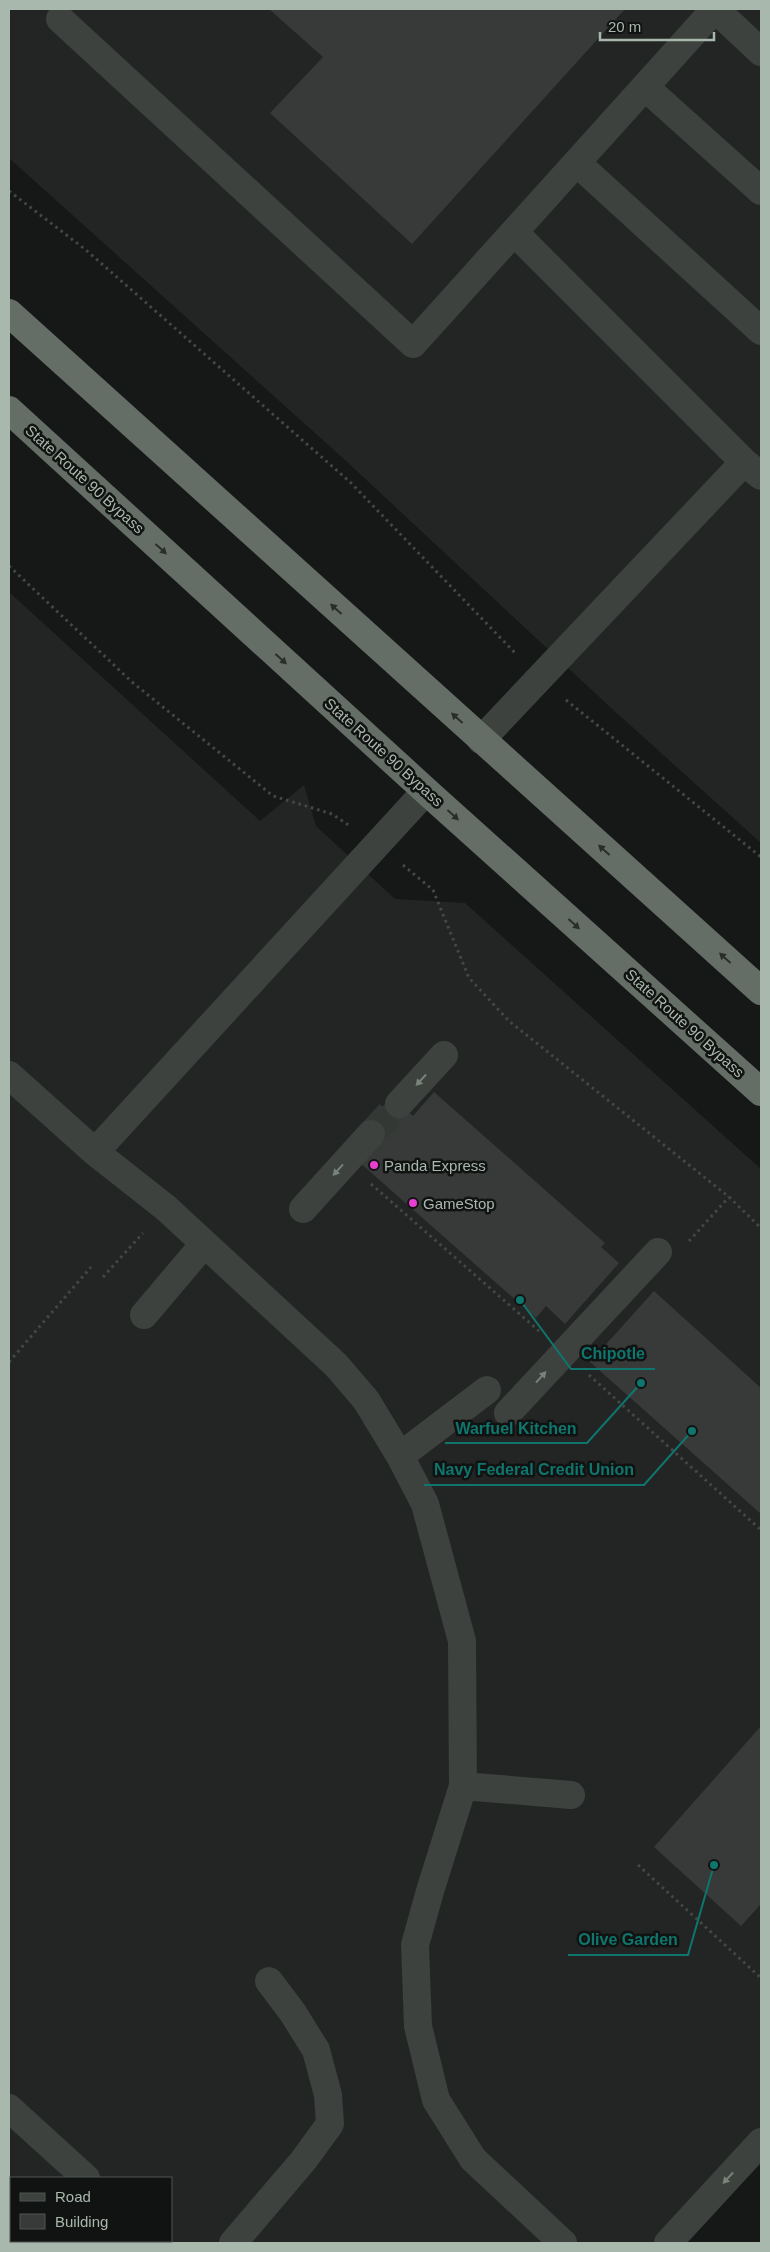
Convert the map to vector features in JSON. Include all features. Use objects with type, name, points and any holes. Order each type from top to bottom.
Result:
[{"type":"highway","points":[[9,313],[761,991]]},
{"type":"highway","name":"State Route 90 Bypass","points":[[9,410],[426,791],[761,1092]]},
{"type":"street","points":[[60,19],[413,344],[715,9],[761,52]]},
{"type":"street","points":[[645,87],[761,191]]},
{"type":"street","points":[[576,162],[761,331]]},
{"type":"street","points":[[481,740],[540,678],[753,469],[514,232]]},
{"type":"street","points":[[95,1152],[426,791]]},
{"type":"street","points":[[399,1104],[444,1056]]},
{"type":"street","points":[[13,1087],[166,1208],[336,1365],[366,1400],[400,1456],[425,1504],[462,1641],[463,1786],[415,1945],[418,2026],[436,2100],[473,2158],[563,2243]]},
{"type":"street","points":[[303,1209],[371,1134]]},
{"type":"street","points":[[144,1314],[204,1244]]},
{"type":"street","points":[[508,1413],[658,1252]]},
{"type":"street","points":[[400,1456],[487,1390]]},
{"type":"street","points":[[463,1786],[571,1795]]},
{"type":"street","points":[[233,2243],[303,2161],[330,2124],[328,2095],[316,2050],[293,2013],[269,1981]]},
{"type":"street","points":[[9,2108],[85,2177]]},
{"type":"street","points":[[668,2243],[761,2142]]},
{"type":"path","points":[[9,191],[86,250],[350,482],[540,678],[761,857]]},
{"type":"path","points":[[9,566],[132,682],[273,796],[332,814],[377,844],[433,890],[469,978],[508,1021],[729,1197],[761,1228]]},
{"type":"path","points":[[103,1277],[166,1208]]},
{"type":"path","points":[[9,1362],[92,1267]]},
{"type":"path","points":[[638,1865],[761,1978]]},
{"type":"shaded area","points":[[9,9],[761,9],[761,843],[609,706],[345,460],[9,158]]},
{"type":"shaded area","points":[[9,592],[260,821],[304,785],[316,826],[395,899],[465,903],[761,1169],[761,2142],[668,2243],[9,2243]]},
{"type":"building","points":[[269,9],[625,9],[412,244],[270,113],[323,57]]},
{"type":"building","points":[[434,1092],[605,1243],[601,1247],[619,1263],[565,1324],[546,1306],[536,1318],[359,1162],[364,1128],[391,1097],[413,1116]]},
{"type":"building","points":[[654,1291],[761,1388],[761,1514],[590,1362]]},
{"type":"building","points":[[761,1726],[761,1904],[741,1926],[654,1847]]},
{"type":"tunnel","points":[[371,1134],[399,1104]]},
{"type":"place","name":"Panda Express","points":[[374,1165]]},
{"type":"place","name":"GameStop","points":[[413,1203]]},
{"type":"place","name":"Chipotle","points":[[520,1300]]},
{"type":"place","name":"Warfuel Kitchen","points":[[641,1383]]},
{"type":"place","name":"Navy Federal Credit Union","points":[[692,1431]]},
{"type":"place","name":"Olive Garden","points":[[714,1865]]}]
